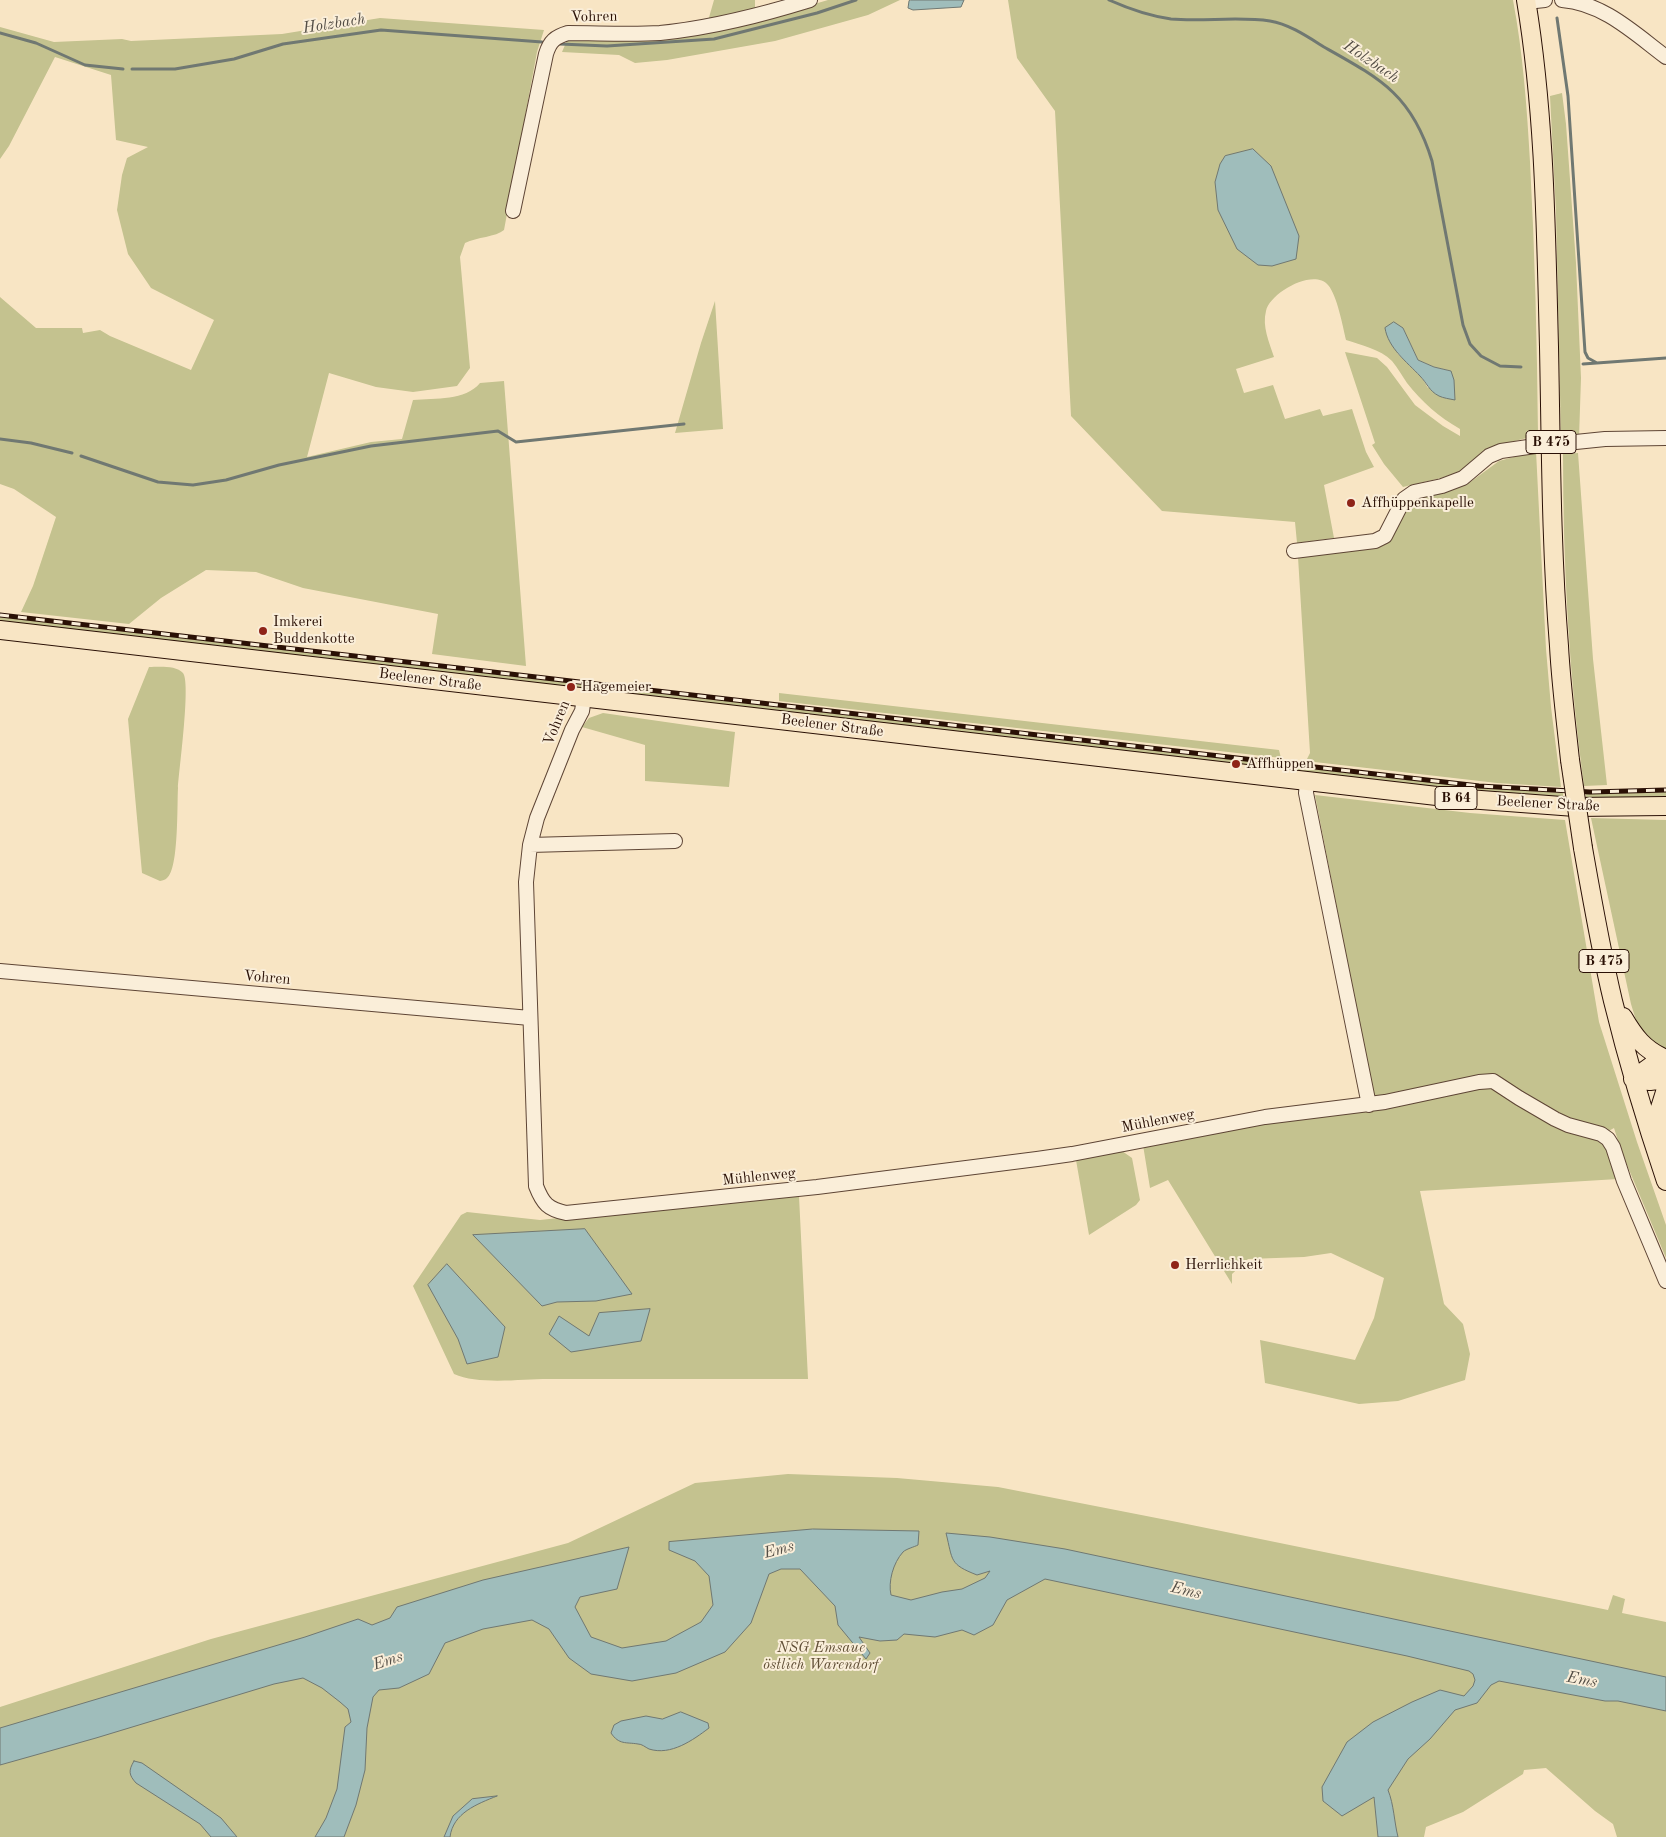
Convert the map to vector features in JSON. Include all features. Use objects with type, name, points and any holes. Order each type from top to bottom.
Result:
[{"type":"main road","name":"B 475","points":[[1526,1],[1532,39],[1540,124],[1545,211],[1554,562],[1559,646],[1570,760],[1583,848],[1613,1000],[1633,1078],[1666,1181]]},
{"type":"main road","name":"Beelener Straße","points":[[0,630],[1454,798],[1539,805],[1666,806]]},
{"type":"main road","points":[[1613,1000],[1639,1042],[1652,1053],[1666,1060]]},
{"type":"main road","points":[[1633,1078],[1666,1060]]},
{"type":"main road","points":[[1633,1078],[1650,1081],[1666,1078]]},
{"type":"main road","points":[[1659,1160],[1659,1114],[1661,1101],[1666,1089]]},
{"type":"street","name":"Vohren","points":[[513,211],[546,54],[552,41],[558,36],[568,33],[659,33],[713,26],[756,17],[810,0]]},
{"type":"street","points":[[1526,1],[1545,0]]},
{"type":"street","points":[[1562,0],[1594,6],[1666,57]]},
{"type":"street","points":[[1566,444],[1606,439],[1666,438]]},
{"type":"street","points":[[1294,551],[1375,541],[1385,536],[1404,499],[1414,492],[1442,486],[1463,478],[1489,456],[1501,451],[1535,446]]},
{"type":"street","name":"Vohren","points":[[548,1206],[541,1198],[536,1186],[526,882],[530,845],[537,818],[572,730],[582,711],[584,698]]},
{"type":"street","points":[[1307,781],[1306,793],[1369,1104]]},
{"type":"street","points":[[530,845],[674,841]]},
{"type":"street","name":"Vohren","points":[[0,971],[530,1018]]},
{"type":"street","name":"Mühlenweg","points":[[548,1206],[566,1213],[818,1187],[1072,1154],[1265,1117],[1369,1104],[1478,1082],[1493,1081],[1555,1119],[1604,1136],[1613,1147],[1624,1181],[1666,1281]]},
{"type":"green space","points":[[714,0],[755,0],[755,9],[708,21]]},
{"type":"green space","points":[[828,0],[900,0],[868,15],[775,41],[667,60],[635,63],[619,55],[562,52],[568,38],[757,21]]},
{"type":"green space","points":[[1008,0],[1513,0],[1524,81],[1530,162],[1538,435],[1492,447],[1459,472],[1403,487],[1384,464],[1372,445],[1375,443],[1345,352],[1377,358],[1387,367],[1415,405],[1460,436],[1460,429],[1425,403],[1407,383],[1392,361],[1382,353],[1346,340],[1337,303],[1328,285],[1321,280],[1303,281],[1283,290],[1269,304],[1266,311],[1265,328],[1274,357],[1236,369],[1244,393],[1273,385],[1285,419],[1320,409],[1323,416],[1352,409],[1366,452],[1374,467],[1324,485],[1334,538],[1297,543],[1295,522],[1162,511],[1071,416],[1055,111],[1017,58]],"holes":[[[1403,328],[1418,360],[1434,367],[1451,371],[1428,388],[1422,378],[1397,353]]]},
{"type":"green space","points":[[380,18],[544,30],[537,52],[504,230],[465,243],[460,257],[470,368],[457,386],[413,392],[376,387],[329,373],[307,457],[371,442],[402,439],[413,400],[450,398],[474,389],[480,383],[504,381],[526,666],[432,654],[438,614],[303,588],[256,572],[206,570],[161,598],[129,624],[21,612],[33,586],[56,517],[14,489],[0,484],[0,297],[36,328],[82,328],[83,333],[100,330],[191,370],[214,320],[151,288],[128,254],[117,210],[122,175],[127,158],[148,147],[116,140],[111,75],[55,57],[9,146],[0,159],[0,27],[54,42],[122,39],[131,41],[282,34]]},
{"type":"green space","points":[[1562,93],[1576,263],[1581,378],[1579,438],[1561,440],[1556,212],[1550,96]]},
{"type":"green space","points":[[715,301],[723,429],[675,433],[701,343]]},
{"type":"green space","points":[[1536,451],[1546,649],[1561,787],[1497,783],[1306,761],[1310,753],[1298,557],[1377,546],[1408,505],[1416,498],[1469,483],[1499,461]]},
{"type":"green space","points":[[1578,453],[1593,659],[1607,785],[1584,786],[1574,703],[1564,537],[1563,454]]},
{"type":"green space","points":[[0,617],[1409,780],[1496,789],[1563,793],[1563,796],[1528,796],[1467,791],[0,622]]},
{"type":"green space","points":[[149,667],[167,667],[180,670],[185,680],[186,693],[174,862],[171,872],[166,879],[160,881],[142,873],[128,719]]},
{"type":"green space","points":[[779,693],[1279,750],[1281,758],[779,701]]},
{"type":"green space","points":[[603,713],[735,732],[729,787],[645,781],[645,745],[582,727],[589,718]]},
{"type":"green space","points":[[1666,792],[1666,797],[1586,798],[1586,794]]},
{"type":"green space","points":[[1315,795],[1470,813],[1565,820],[1599,1022],[1637,1142],[1666,1225],[1666,1258],[1622,1153],[1614,1128],[1607,1132],[1569,1123],[1495,1076],[1383,1098],[1373,1094]]},
{"type":"green space","points":[[1591,818],[1666,820],[1666,1052],[1639,1030],[1631,1004]]},
{"type":"green space","points":[[1491,1085],[1601,1138],[1608,1148],[1618,1179],[1420,1191],[1444,1304],[1463,1324],[1470,1354],[1465,1380],[1398,1401],[1359,1404],[1265,1383],[1260,1340],[1355,1360],[1374,1318],[1384,1278],[1331,1253],[1304,1257],[1248,1259],[1232,1274],[1232,1284],[1168,1180],[1150,1188],[1143,1145]]},
{"type":"green space","points":[[1122,1151],[1132,1158],[1140,1200],[1136,1205],[1089,1235],[1076,1160]]},
{"type":"green space","points":[[797,1192],[799,1196],[808,1379],[548,1379],[500,1381],[464,1377],[454,1374],[413,1286],[461,1215],[467,1212],[540,1220]]},
{"type":"green space","name":"NSG Emsaue östlich Warendorf","points":[[788,1474],[897,1478],[998,1487],[1608,1610],[1613,1595],[1625,1599],[1622,1613],[1666,1622],[1666,1837],[1617,1837],[1613,1824],[1595,1811],[1546,1768],[1524,1770],[1523,1774],[1463,1812],[1426,1827],[1424,1837],[0,1837],[0,1707],[211,1639],[568,1543],[695,1483]]},
{"type":"water","points":[[964,0],[961,7],[913,10],[908,8],[909,1]]},
{"type":"water","points":[[1253,149],[1271,166],[1299,236],[1296,259],[1272,266],[1258,265],[1237,249],[1218,210],[1215,182],[1220,164],[1225,156]]},
{"type":"water","points":[[1394,322],[1403,328],[1418,360],[1434,367],[1451,371],[1454,380],[1455,400],[1441,397],[1433,392],[1394,348],[1385,328]]},
{"type":"water","points":[[585,1229],[632,1294],[596,1301],[557,1302],[542,1306],[473,1235]]},
{"type":"water","points":[[447,1264],[505,1327],[498,1357],[467,1364],[458,1339],[428,1285]]},
{"type":"water","points":[[650,1309],[641,1341],[571,1352],[549,1334],[559,1316],[589,1336],[599,1313]]},
{"type":"water","name":"Ems","points":[[813,1529],[919,1531],[918,1545],[903,1552],[896,1562],[891,1579],[891,1595],[911,1600],[962,1589],[985,1578],[990,1571],[977,1575],[961,1568],[952,1556],[946,1533],[990,1537],[1065,1549],[1666,1677],[1666,1711],[1499,1681],[1491,1685],[1477,1703],[1455,1710],[1430,1739],[1408,1759],[1388,1790],[1392,1801],[1398,1837],[1378,1837],[1374,1797],[1342,1816],[1323,1801],[1322,1787],[1347,1742],[1373,1722],[1440,1690],[1464,1696],[1473,1686],[1475,1680],[1473,1674],[1469,1671],[1407,1656],[1045,1579],[1007,1600],[993,1625],[974,1635],[962,1630],[935,1637],[904,1634],[897,1640],[880,1641],[859,1637],[870,1653],[866,1659],[838,1625],[835,1606],[800,1569],[781,1569],[769,1574],[751,1623],[725,1652],[676,1673],[632,1681],[591,1674],[569,1658],[549,1629],[532,1620],[483,1629],[445,1643],[429,1674],[399,1688],[379,1690],[373,1697],[367,1728],[365,1770],[356,1805],[344,1837],[315,1837],[326,1818],[337,1789],[345,1727],[351,1722],[348,1709],[322,1688],[303,1678],[274,1684],[0,1765],[0,1728],[305,1637],[358,1619],[372,1625],[390,1618],[397,1607],[483,1580],[629,1547],[617,1589],[580,1597],[575,1607],[591,1637],[622,1648],[666,1641],[701,1622],[713,1605],[709,1576],[695,1561],[669,1550],[669,1542]]},
{"type":"water","points":[[681,1712],[708,1723],[709,1728],[689,1742],[673,1749],[657,1751],[649,1749],[641,1744],[617,1740],[611,1733],[614,1725],[621,1721],[646,1716],[662,1719]]},
{"type":"water","points":[[134,1761],[142,1763],[221,1818],[237,1837],[211,1837],[200,1824],[136,1783],[130,1773]]},
{"type":"water","points":[[497,1796],[467,1811],[456,1822],[450,1837],[444,1837],[453,1816],[472,1799]]},
{"type":"waterway","name":"Holzbach","points":[[560,44],[607,46],[714,39],[817,13],[856,0]]},
{"type":"waterway","name":"Holzbach","points":[[1109,0],[1139,12],[1171,19],[1245,19],[1270,21],[1284,25],[1298,31],[1362,69],[1392,91],[1415,120],[1432,161],[1463,325],[1470,344],[1481,356],[1500,366],[1521,367]]},
{"type":"waterway","points":[[1557,18],[1568,96],[1585,352],[1588,358],[1597,363]]},
{"type":"waterway","name":"Holzbach","points":[[132,69],[175,69],[234,59],[283,44],[381,30],[542,42]]},
{"type":"waterway","name":"Holzbach","points":[[0,33],[36,43],[85,65],[123,69]]},
{"type":"waterway","name":"Holzbach","points":[[1583,364],[1666,358]]},
{"type":"waterway","points":[[81,456],[158,482],[193,485],[226,480],[279,465],[371,446],[498,431],[516,442],[684,424]]},
{"type":"waterway","points":[[0,439],[31,443],[72,453]]},
{"type":"railway","points":[[0,615],[1479,786],[1590,792],[1666,790]]},
{"type":"place","name":"Affhüppenkapelle","points":[[1351,503]]},
{"type":"place","name":"Imkerei Buddenkotte","points":[[263,631]]},
{"type":"place","name":"Hagemeier","points":[[571,687]]},
{"type":"place","name":"Affhüppen","points":[[1236,764]]},
{"type":"place","name":"Herrlichkeit","points":[[1175,1265]]}]
